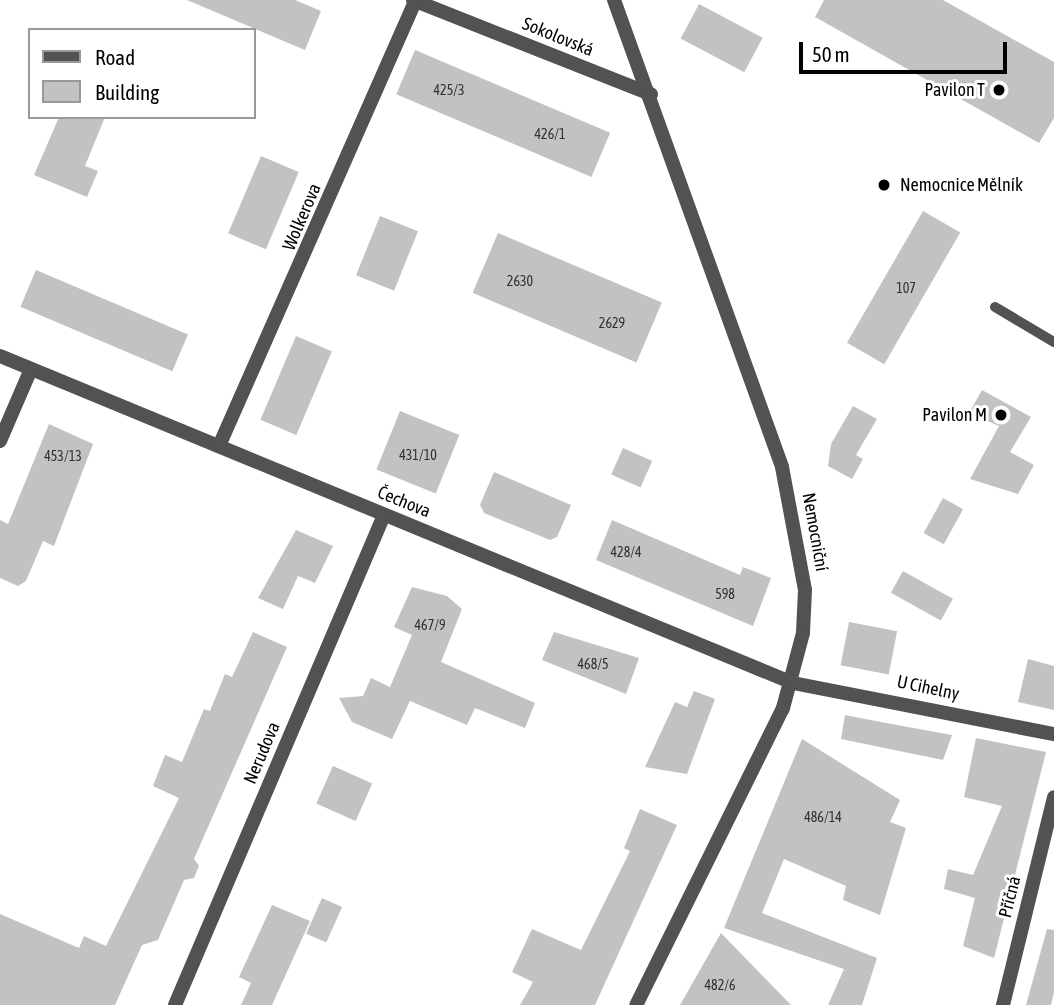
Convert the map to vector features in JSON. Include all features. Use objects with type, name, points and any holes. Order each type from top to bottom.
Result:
[{"type":"street","name":"Sokolovská","points":[[414,0],[651,94]]},
{"type":"street","name":"Wolkerova","points":[[219,446],[414,0]]},
{"type":"street","name":"Nemocniční","points":[[614,0],[651,94],[782,467],[805,590],[793,683],[692,902],[636,1005]]},
{"type":"street","name":"Čechova","points":[[0,356],[793,683]]},
{"type":"street","points":[[0,441],[31,369]]},
{"type":"street","name":"Nerudova","points":[[175,1005],[384,515]]},
{"type":"street","name":"U Cihelny","points":[[793,683],[1054,734]]},
{"type":"street","name":"Příčná","points":[[1003,1005],[1054,797]]},
{"type":"lane","points":[[995,307],[1054,342]]},
{"type":"building","points":[[187,0],[295,0],[321,11],[305,50]]},
{"type":"building","name":"Pavilon T","points":[[824,0],[943,0],[1054,62],[1054,118],[1039,143],[815,17]]},
{"type":"building","points":[[699,4],[763,38],[744,72],[681,38]]},
{"type":"building","points":[[415,50],[610,133],[591,177],[396,94]]},
{"type":"building","points":[[58,119],[104,119],[85,166],[98,171],[87,197],[34,175]]},
{"type":"building","points":[[261,156],[299,172],[266,249],[228,233]]},
{"type":"building","points":[[923,211],[960,232],[884,364],[847,343]]},
{"type":"building","points":[[380,216],[418,231],[394,291],[356,275]]},
{"type":"building","points":[[498,233],[662,303],[636,362],[473,293]]},
{"type":"building","points":[[36,270],[188,334],[172,371],[20,307]]},
{"type":"building","points":[[296,336],[332,351],[296,435],[260,420]]},
{"type":"building","points":[[982,390],[1031,417],[1010,452],[1034,465],[1018,494],[970,479],[999,426],[969,413]]},
{"type":"building","points":[[853,406],[877,419],[856,455],[863,459],[852,479],[828,466],[831,444]]},
{"type":"building","points":[[400,411],[459,435],[436,493],[376,469]]},
{"type":"building","points":[[49,424],[93,444],[54,546],[43,541],[26,581],[18,586],[0,578],[0,520],[8,524]]},
{"type":"building","points":[[623,448],[652,461],[640,488],[611,474]]},
{"type":"building","points":[[494,472],[571,505],[557,537],[550,540],[484,513],[480,505]]},
{"type":"building","points":[[943,498],[963,509],[944,544],[924,533]]},
{"type":"building","points":[[612,520],[740,575],[743,567],[771,578],[753,626],[596,560]]},
{"type":"building","points":[[296,530],[333,546],[315,583],[298,576],[283,609],[258,598]]},
{"type":"building","points":[[903,571],[953,599],[941,620],[891,593]]},
{"type":"building","points":[[412,587],[447,596],[462,609],[441,662],[535,703],[525,728],[475,708],[467,725],[410,701],[392,739],[352,722],[339,698],[363,696],[371,678],[390,687],[412,635],[394,627]]},
{"type":"building","points":[[849,622],[897,631],[889,675],[841,665]]},
{"type":"building","points":[[253,632],[287,647],[194,859],[199,866],[194,878],[184,880],[158,940],[142,945],[115,1005],[0,1005],[0,914],[79,948],[84,936],[106,946],[179,798],[153,786],[165,755],[182,762],[204,709],[210,711],[225,674],[232,677]]},
{"type":"building","points":[[554,632],[639,658],[626,694],[542,660]]},
{"type":"building","points":[[1028,659],[1054,666],[1054,710],[1018,702]]},
{"type":"building","points":[[694,691],[715,699],[687,774],[645,767],[675,702],[687,707]]},
{"type":"building","points":[[845,715],[952,735],[943,760],[841,739]]},
{"type":"building","points":[[976,738],[1046,752],[994,958],[963,946],[975,898],[944,889],[948,869],[973,875],[1002,806],[964,797]]},
{"type":"building","points":[[802,739],[900,800],[890,822],[906,828],[880,915],[843,900],[846,886],[784,859],[762,913],[877,958],[862,1005],[828,1005],[844,969],[724,928]]},
{"type":"building","points":[[333,766],[372,783],[356,821],[316,803]]},
{"type":"building","points":[[640,809],[677,825],[595,1005],[520,1005],[533,982],[512,972],[532,929],[581,950],[630,851],[624,848]]},
{"type":"building","points":[[322,898],[342,907],[326,943],[306,934]]},
{"type":"building","points":[[272,905],[310,921],[272,1005],[241,1005],[251,983],[239,977]]},
{"type":"building","points":[[1047,929],[1054,930],[1054,992],[1051,1005],[1026,1005]]},
{"type":"building","points":[[721,933],[791,1005],[680,1005]]},
{"type":"place","name":"Pavilon T","points":[[999,90]]},
{"type":"place","name":"Nemocnice Mělník","points":[[884,185]]},
{"type":"place","name":"Pavilon M","points":[[1001,415]]}]
